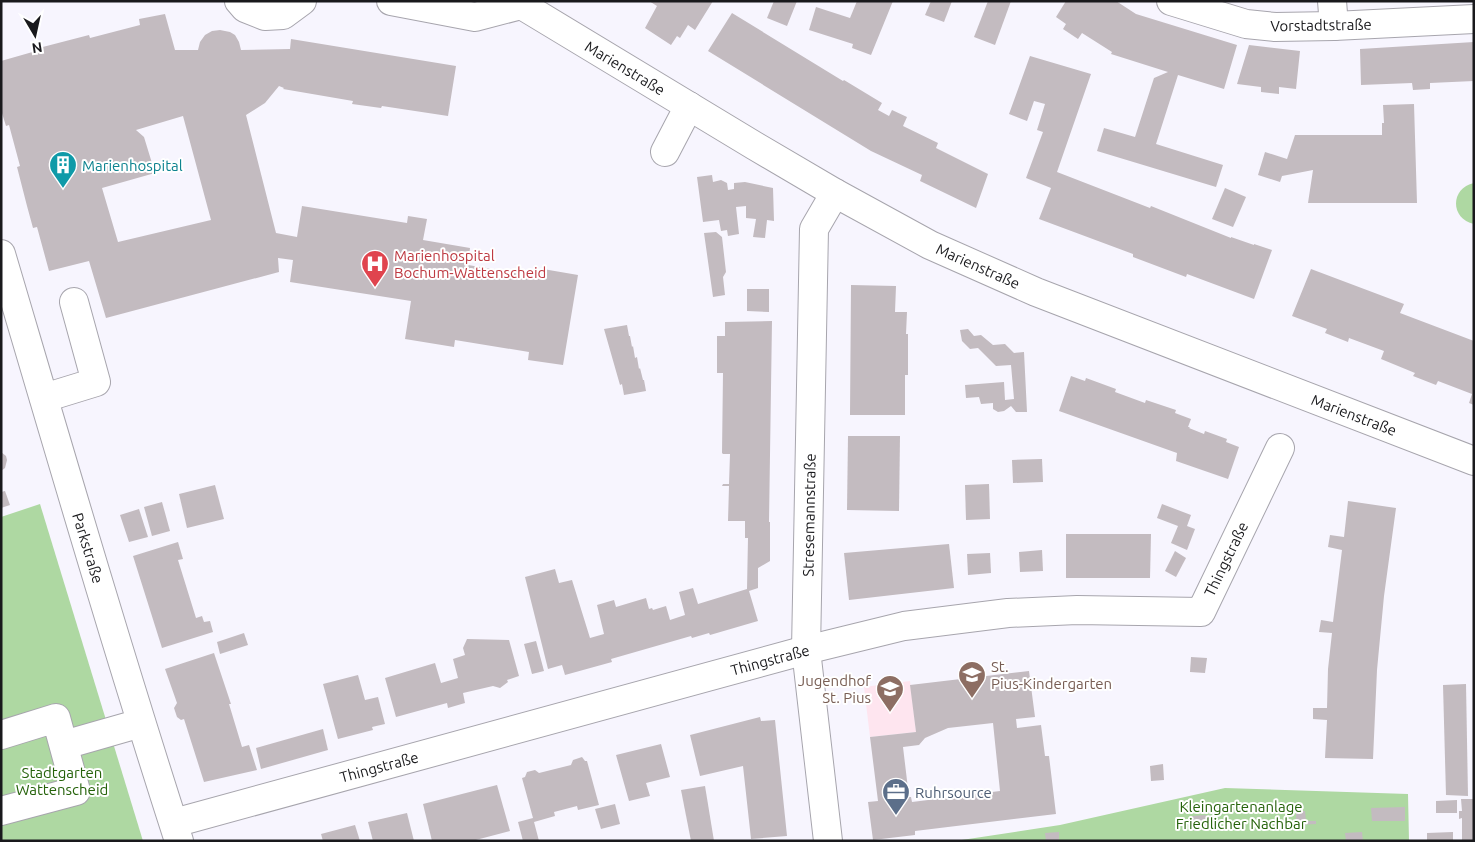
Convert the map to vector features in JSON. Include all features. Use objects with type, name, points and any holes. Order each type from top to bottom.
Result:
[{"type":"street","points":[[239,1],[245,8],[264,16],[283,15],[302,1]]},
{"type":"street","points":[[391,1],[423,4],[475,17],[520,3]]},
{"type":"street","name":"Vorstadtstraße","points":[[1171,1],[1246,24],[1275,26],[1333,14],[1474,20]]},
{"type":"street","name":"Marienstraße","points":[[520,3],[835,193],[930,245],[1036,292],[1474,461]]},
{"type":"street","points":[[665,152],[689,106]]},
{"type":"street","name":"Stresemannstraße","points":[[828,841],[806,650],[814,229],[835,193]]},
{"type":"street","name":"Parkstraße","points":[[1,254],[141,723],[177,832]]},
{"type":"street","points":[[44,398],[96,382],[74,302]]},
{"type":"street","name":"Thingstraße","points":[[177,832],[806,650],[904,626],[1008,613],[1077,610],[1200,612],[1280,448]]},
{"type":"street","points":[[1,735],[56,718],[76,791],[1,811]]},
{"type":"street","points":[[64,745],[141,723]]},
{"type":"shaded area","name":"Jugendhof St. Pius","points":[[910,681],[916,732],[870,737],[864,687]]},
{"type":"green space","points":[[1474,183],[1474,224],[1460,216],[1456,204],[1460,191]]},
{"type":"green space","name":"Stadtgarten Wattenscheid","points":[[40,504],[143,841],[1,841],[1,517]]},
{"type":"green space","name":"Kleingartenanlage Friedlicher Nachbar","points":[[1225,788],[1408,794],[1409,841],[955,841],[1060,825]]},
{"type":"building","points":[[649,1],[713,1],[695,30],[688,25],[680,38],[677,36],[671,45],[645,28],[657,6]]},
{"type":"building","points":[[774,1],[797,1],[787,26],[767,18]]},
{"type":"building","points":[[857,1],[893,1],[871,55],[852,48],[853,44],[809,30],[816,7],[850,18]]},
{"type":"building","points":[[931,1],[952,1],[944,22],[925,15]]},
{"type":"building","points":[[988,1],[1011,1],[995,45],[974,37]]},
{"type":"building","points":[[1066,1],[1116,1],[1136,14],[1237,45],[1224,89],[1178,75],[1156,144],[1223,165],[1216,187],[1097,151],[1104,128],[1135,137],[1154,78],[1168,72],[1111,54],[1112,52],[1082,33],[1078,39],[1063,29],[1066,24],[1056,17]]},
{"type":"building","points":[[732,13],[882,103],[878,110],[889,116],[892,110],[907,117],[903,126],[938,143],[936,148],[988,174],[976,208],[920,181],[922,175],[871,151],[708,51]]},
{"type":"building","name":"Marienhospital","points":[[165,14],[175,50],[198,50],[200,42],[205,35],[212,31],[220,30],[235,35],[241,50],[290,49],[291,39],[456,66],[448,116],[382,106],[381,108],[352,104],[353,101],[283,89],[279,86],[265,103],[246,115],[276,233],[297,237],[302,206],[407,223],[408,216],[427,219],[423,240],[470,248],[468,265],[541,277],[543,269],[578,275],[563,365],[528,360],[529,352],[455,340],[454,347],[405,339],[411,301],[290,282],[293,260],[278,258],[279,272],[106,318],[89,261],[49,271],[37,227],[33,228],[17,167],[20,166],[9,125],[6,126],[1,110],[1,61],[36,51],[35,49],[89,35],[90,38],[140,25],[139,19]],"holes":[[[183,116],[211,220],[118,242],[102,188],[155,173],[144,137],[136,130]]]},
{"type":"building","points":[[1474,42],[1474,81],[1430,83],[1430,89],[1413,90],[1412,83],[1361,85],[1360,49]]},
{"type":"building","points":[[1249,45],[1300,51],[1296,89],[1279,87],[1279,94],[1261,92],[1261,87],[1237,84]]},
{"type":"building","points":[[1030,56],[1091,74],[1057,172],[1150,208],[1151,206],[1231,238],[1272,250],[1254,299],[1187,274],[1186,277],[1133,257],[1133,254],[1039,219],[1051,188],[1026,178],[1043,132],[1037,130],[1045,104],[1034,101],[1027,121],[1009,114]]},
{"type":"building","points":[[1414,104],[1417,203],[1308,203],[1313,170],[1282,176],[1280,182],[1258,175],[1265,152],[1287,159],[1295,135],[1382,135],[1382,123],[1384,123],[1383,105]]},
{"type":"building","points":[[712,175],[713,182],[721,180],[727,183],[728,190],[734,189],[734,183],[745,182],[773,188],[774,221],[767,220],[765,238],[753,237],[756,219],[746,218],[746,206],[736,207],[739,234],[728,236],[727,230],[721,231],[719,220],[703,222],[697,177]]},
{"type":"building","points":[[1225,188],[1246,197],[1233,227],[1212,219]]},
{"type":"building","points":[[716,232],[722,237],[726,272],[723,277],[725,295],[713,297],[704,233]]},
{"type":"building","points":[[1311,269],[1404,304],[1400,313],[1474,341],[1474,405],[1469,403],[1472,394],[1438,381],[1436,385],[1413,376],[1415,373],[1381,359],[1384,351],[1349,338],[1348,342],[1325,333],[1327,329],[1292,316]]},
{"type":"building","points":[[851,285],[896,286],[895,312],[907,312],[908,375],[905,375],[905,415],[850,415]]},
{"type":"building","points":[[747,289],[769,289],[769,312],[747,311]]},
{"type":"building","points":[[772,321],[770,561],[758,568],[758,588],[749,591],[758,621],[710,635],[709,633],[692,638],[691,636],[611,659],[612,662],[565,675],[562,665],[548,669],[525,577],[555,569],[559,583],[572,580],[590,638],[604,634],[597,605],[614,600],[616,607],[646,598],[649,609],[652,608],[653,610],[666,606],[670,620],[685,615],[679,592],[693,588],[698,604],[747,589],[748,538],[745,538],[745,521],[728,521],[729,486],[722,486],[723,484],[729,484],[730,454],[722,453],[723,373],[717,373],[717,336],[725,336],[725,322]]},
{"type":"building","points":[[627,325],[646,391],[624,395],[604,329]]},
{"type":"building","points":[[968,329],[974,336],[981,335],[993,345],[1005,344],[1014,353],[1024,352],[1027,412],[1016,412],[1011,406],[1004,411],[998,412],[993,409],[993,403],[981,404],[979,397],[966,398],[965,385],[1004,382],[1005,400],[1014,399],[1011,365],[996,366],[978,348],[970,349],[962,341],[960,330]]},
{"type":"building","points":[[1071,376],[1085,381],[1086,378],[1116,389],[1115,392],[1145,403],[1146,400],[1176,410],[1175,413],[1191,419],[1189,428],[1204,434],[1205,431],[1227,439],[1226,442],[1239,447],[1228,479],[1176,461],[1177,453],[1059,411]]},
{"type":"building","points":[[848,436],[900,436],[899,511],[847,510]]},
{"type":"building","points":[[1,452],[6,456],[7,460],[5,468],[1,471]]},
{"type":"building","points":[[1042,459],[1043,482],[1013,483],[1012,460]]},
{"type":"building","points":[[989,484],[990,519],[966,520],[965,485]]},
{"type":"building","points":[[215,485],[224,519],[187,528],[179,494]]},
{"type":"building","points":[[5,491],[10,505],[1,508],[1,492]]},
{"type":"building","points":[[1348,501],[1396,508],[1384,596],[1377,670],[1373,759],[1325,758],[1327,720],[1313,719],[1313,708],[1327,708],[1328,669],[1332,633],[1319,632],[1321,620],[1333,622],[1342,550],[1328,547],[1330,535],[1344,537]]},
{"type":"building","points":[[162,502],[170,531],[152,536],[144,507]]},
{"type":"building","points":[[1162,504],[1191,515],[1187,526],[1195,529],[1187,550],[1171,543],[1178,526],[1157,518]]},
{"type":"building","points":[[139,509],[148,537],[129,542],[120,515]]},
{"type":"building","points":[[1066,534],[1151,534],[1150,578],[1066,578]]},
{"type":"building","points":[[178,542],[183,559],[178,560],[196,618],[202,616],[204,622],[210,621],[213,632],[162,648],[133,556]]},
{"type":"building","points":[[949,544],[954,588],[849,600],[844,553]]},
{"type":"building","points":[[1042,550],[1043,571],[1020,572],[1019,552]]},
{"type":"building","points":[[1175,551],[1186,558],[1176,577],[1165,571]]},
{"type":"building","points":[[990,553],[991,573],[968,575],[967,554]]},
{"type":"building","points":[[244,633],[248,645],[220,654],[217,642]]},
{"type":"building","points":[[467,639],[509,640],[519,676],[507,680],[508,682],[500,688],[493,686],[463,693],[465,703],[448,708],[447,703],[396,717],[385,678],[435,663],[441,683],[458,678],[453,659],[465,655],[463,648]]},
{"type":"building","points":[[536,641],[544,671],[532,674],[524,644]]},
{"type":"building","points":[[214,653],[231,704],[229,704],[242,747],[249,745],[257,770],[204,782],[184,719],[181,720],[177,717],[174,708],[177,703],[165,669]]},
{"type":"building","points":[[1191,657],[1207,658],[1205,673],[1190,672]]},
{"type":"building","points":[[1029,671],[1035,717],[1016,719],[1017,728],[1041,725],[1045,756],[1049,756],[1056,814],[915,831],[915,835],[873,840],[868,802],[878,801],[870,737],[916,732],[910,685]],"holes":[[[993,723],[1000,791],[912,802],[911,797],[909,797],[903,747],[919,745],[925,738],[948,728]]]},
{"type":"building","points":[[358,675],[365,700],[378,697],[385,724],[372,727],[373,730],[338,739],[323,684]]},
{"type":"building","points":[[1466,684],[1468,796],[1446,795],[1443,685]]},
{"type":"building","points":[[760,717],[761,721],[775,720],[787,836],[751,839],[743,766],[700,776],[690,735]]},
{"type":"building","points":[[323,729],[328,750],[261,769],[256,748]]},
{"type":"building","points":[[661,744],[670,777],[646,783],[650,796],[629,801],[616,755]]},
{"type":"building","points":[[582,757],[587,761],[599,805],[578,810],[577,806],[554,812],[555,816],[534,822],[539,841],[523,841],[518,822],[533,818],[522,778],[525,777],[527,772],[535,770],[539,773],[571,765],[573,760]]},
{"type":"building","points":[[1163,764],[1164,780],[1151,781],[1150,766]]},
{"type":"building","points":[[497,785],[510,831],[472,841],[432,841],[423,804]]},
{"type":"building","points":[[705,786],[714,841],[691,841],[681,790]]},
{"type":"building","points":[[1461,799],[1474,799],[1474,841],[1462,841],[1462,818],[1459,819],[1459,811],[1462,811]]},
{"type":"building","points":[[1457,800],[1457,813],[1436,813],[1436,801]]},
{"type":"building","points":[[615,804],[620,824],[601,829],[595,809]]},
{"type":"building","points":[[1405,807],[1405,821],[1372,821],[1371,808]]},
{"type":"building","points":[[1296,811],[1305,811],[1306,821],[1316,821],[1316,824],[1296,825]]},
{"type":"building","points":[[407,813],[414,841],[373,841],[368,822]]},
{"type":"building","points":[[1206,815],[1208,829],[1194,831],[1192,816]]},
{"type":"building","points":[[355,825],[360,841],[323,841],[321,834]]},
{"type":"building","points":[[1059,832],[1059,841],[1046,841],[1045,833]]},
{"type":"building","points":[[1362,832],[1363,841],[1346,841],[1345,833]]},
{"type":"building","points":[[1453,832],[1453,841],[1427,841],[1427,833]]},
{"type":"place","name":"Marienhospital","points":[[63,189]]},
{"type":"place","name":"Marienhospital Bochum-Wattenscheid","points":[[375,288]]},
{"type":"place","name":"St. Pius-Kindergarten","points":[[972,699]]},
{"type":"place","name":"Jugendhof St. Pius","points":[[890,713]]},
{"type":"place","name":"Ruhrsource","points":[[896,816]]}]
